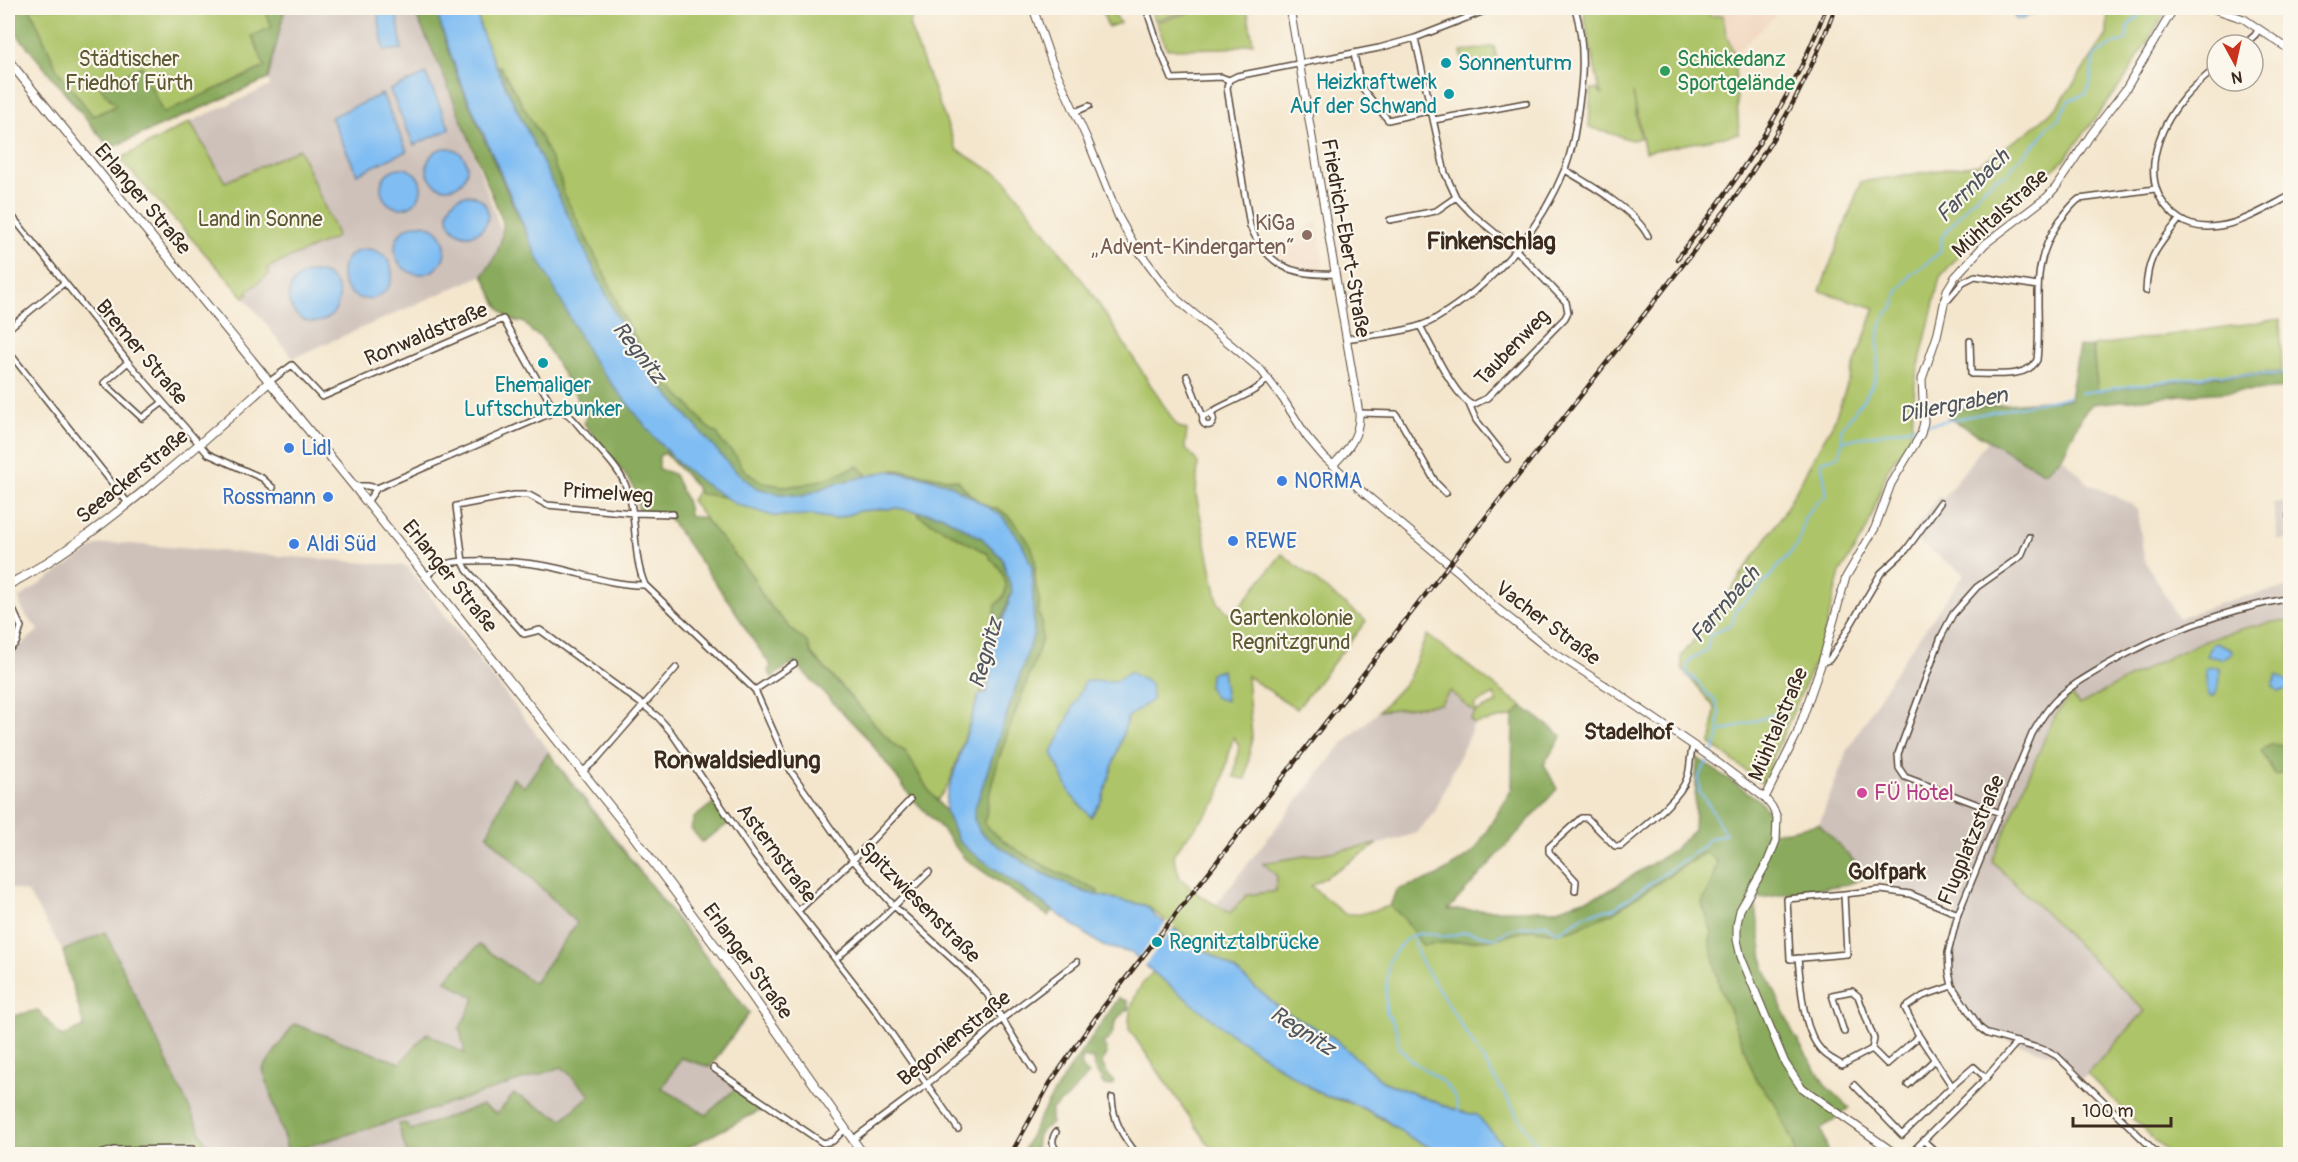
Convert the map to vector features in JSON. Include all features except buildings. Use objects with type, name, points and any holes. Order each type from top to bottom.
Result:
[{"type":"main road","name":"Erlanger Straße","points":[[8,60],[367,502],[582,772],[705,931],[863,1155]]},
{"type":"main road","name":"Seeackerstraße","points":[[8,585],[35,571],[76,544],[200,445],[269,382]]},
{"type":"street","name":"Vacher Straße","points":[[1033,8],[1051,60],[1119,218],[1145,260],[1180,302],[1268,378],[1307,437],[1333,465],[1460,573],[1494,606],[1534,639],[1709,756],[1765,798],[1777,817],[1776,841],[1768,861],[1740,910],[1737,940],[1741,957],[1785,1063],[1801,1087],[1896,1155]]},
{"type":"street","points":[[1146,8],[1172,79],[1221,77],[1228,80],[1237,76],[1354,54],[1415,39],[1492,8]]},
{"type":"street","name":"Friedrich-Ebert-Straße","points":[[1290,8],[1359,413],[1359,427],[1355,440],[1333,465]]},
{"type":"street","points":[[1346,339],[1420,326],[1435,319],[1481,286],[1516,250],[1543,212],[1565,170],[1575,129],[1582,82],[1582,41],[1575,8]]},
{"type":"street","name":"Mühltalstraße","points":[[1765,798],[1797,734],[1822,662],[1846,577],[1875,528],[1891,484],[1921,434],[1924,422],[1922,380],[1937,336],[1944,299],[1955,277],[1985,244],[2047,197],[2056,187],[2092,133],[2126,89],[2174,8]]},
{"type":"street","points":[[2211,8],[2244,19],[2290,50]]},
{"type":"street","points":[[2256,33],[2259,28]]},
{"type":"street","points":[[1415,39],[1445,173],[1456,197],[1471,213],[1516,250]]},
{"type":"street","points":[[1354,54],[1361,87],[1388,120],[1432,110]]},
{"type":"street","points":[[2205,78],[2191,91],[2173,114],[2155,156],[2152,173],[2155,189],[2163,204],[2178,221],[2196,226],[2222,226],[2290,196]]},
{"type":"street","points":[[1228,80],[1227,88],[1250,226],[1258,245],[1271,258],[1292,270],[1317,275],[1335,274]]},
{"type":"street","points":[[1434,120],[1526,103]]},
{"type":"street","points":[[1075,112],[1089,106]]},
{"type":"street","points":[[1565,170],[1605,195],[1643,225],[1648,236]]},
{"type":"street","points":[[1970,341],[1971,374],[2021,372],[2030,369],[2036,363],[2038,356],[2038,286],[2044,249],[2049,236],[2074,202],[2084,197],[2155,189]]},
{"type":"street","points":[[1390,220],[1436,211],[1456,197]]},
{"type":"street","name":"Bremer Straße","points":[[8,211],[128,362],[200,445],[214,458],[262,478],[273,488]]},
{"type":"street","points":[[2146,291],[2146,273],[2151,257],[2178,221]]},
{"type":"street","name":"Taubenweg","points":[[1469,404],[1480,403],[1487,398],[1565,318],[1568,312],[1566,302],[1516,250]]},
{"type":"street","points":[[1944,299],[1949,299],[1966,279],[1975,276],[2038,286]]},
{"type":"street","points":[[8,329],[64,283]]},
{"type":"street","name":"Ronwaldstraße","points":[[269,382],[292,365],[322,397],[503,319],[552,408]]},
{"type":"street","name":"Taubenweg","points":[[1420,326],[1446,373],[1462,398],[1469,404],[1476,420],[1507,459]]},
{"type":"street","points":[[8,351],[128,503]]},
{"type":"street","points":[[128,362],[104,383],[142,418],[162,403]]},
{"type":"street","points":[[1187,376],[1206,415],[1262,386],[1268,378]]},
{"type":"street","points":[[367,502],[377,488],[549,414],[552,408],[566,412],[625,483],[633,513],[639,571],[645,585],[627,586],[539,565],[463,562],[438,566],[426,576]]},
{"type":"street","points":[[1359,413],[1396,414],[1436,483],[1446,493]]},
{"type":"street","points":[[354,486],[377,488]]},
{"type":"street","name":"Primelweg","points":[[463,562],[456,506],[514,495],[529,495],[547,505],[633,513],[673,514]]},
{"type":"street","name":"Mühltalstraße","points":[[1822,662],[1829,660],[1834,653],[1881,573],[1906,550],[1940,503]]},
{"type":"street","points":[[2000,813],[1905,777],[1899,768],[1898,754],[1941,637],[1953,614],[1977,587],[2021,556],[2029,537]]},
{"type":"street","name":"Asternstraße","points":[[463,562],[467,570],[524,634],[540,630],[658,717],[671,732],[755,856],[836,959],[958,1129]]},
{"type":"street","name":"Spitzwiesenstraße","points":[[645,585],[754,690],[792,773],[853,860],[894,906],[972,977],[987,994],[1034,1071]]},
{"type":"street","name":"Flugplatzstraße","points":[[2157,1155],[2057,1056],[2048,1051],[1988,1034],[1980,1028],[1952,986],[1948,953],[1958,914],[2032,734],[2055,701],[2072,685],[2126,654],[2180,629],[2218,615],[2290,598]]},
{"type":"street","points":[[8,599],[21,627],[16,643],[8,650]]},
{"type":"street","points":[[754,690],[794,664]]},
{"type":"street","points":[[582,772],[596,760],[676,668]]},
{"type":"street","points":[[1575,891],[1576,881],[1549,852],[1549,847],[1581,818],[1587,818],[1615,846],[1621,846],[1678,795],[1688,778],[1689,755],[1693,746]]},
{"type":"street","points":[[799,910],[853,860],[910,800]]},
{"type":"street","points":[[836,959],[929,872]]},
{"type":"street","points":[[1844,894],[1846,954],[1790,959],[1787,899],[1881,890],[1910,894],[1958,914]]},
{"type":"street","points":[[1798,958],[1804,1012],[1822,1051],[1842,1065],[1872,1049]]},
{"type":"street","name":"Begonienstraße","points":[[852,1140],[927,1084],[972,1047],[1002,1018],[1077,962]]},
{"type":"street","points":[[1952,986],[1923,996],[1905,1008],[1919,1036],[1952,1086]]},
{"type":"street","points":[[1844,1032],[1832,995],[1852,991],[1858,996],[1874,1039],[1872,1049]]},
{"type":"street","points":[[1872,1049],[1887,1064],[1919,1036]]},
{"type":"street","points":[[1910,1155],[2017,1042]]},
{"type":"street","points":[[1908,1085],[1934,1060]]},
{"type":"street","points":[[1854,1085],[1902,1135],[1974,1067],[1986,1077]]},
{"type":"street","points":[[713,1068],[823,1143],[833,1141],[845,1129]]},
{"type":"street","points":[[1112,1098],[1113,1113],[1122,1136],[1137,1155]]},
{"type":"street","points":[[1056,1132],[1052,1138],[1053,1147],[1059,1155]]},
{"type":"street","points":[[1924,1141],[1938,1155]]},
{"type":"street","points":[[100,1155],[114,1150],[192,1149]]},
{"type":"shaded area","points":[[285,8],[423,8],[502,233],[496,258],[483,275],[293,358],[244,297],[269,275],[267,268],[335,238],[224,182],[190,122],[270,86],[268,79]]},
{"type":"shaded area","points":[[1701,8],[1773,8],[1775,17],[1735,53],[1726,34],[1723,15],[1710,16]]},
{"type":"shaded area","name":"KiGa „Advent-Kindergarten“","points":[[1318,220],[1323,268],[1296,268],[1271,250]]},
{"type":"shaded area","points":[[1988,440],[2045,472],[2062,457],[2089,484],[2132,504],[2138,512],[2144,559],[2178,618],[2234,599],[2290,587],[2290,620],[2254,627],[2182,650],[2078,706],[2071,693],[2053,719],[1992,861],[2145,1011],[2082,1080],[2057,1056],[1988,1034],[1980,1028],[1952,986],[1948,953],[1957,913],[1869,877],[1819,824],[1847,751],[1894,673],[1964,574],[1910,536],[1939,496],[1943,499]]},
{"type":"shaded area","points":[[2290,501],[2290,539],[2278,540],[2273,503]]},
{"type":"shaded area","points":[[117,543],[407,566],[751,1013],[711,1067],[762,1110],[676,1154],[209,1154],[207,1145],[106,933],[63,951],[28,893],[8,887],[8,656],[39,630],[27,617],[19,598],[98,545]]},
{"type":"shaded area","points":[[1450,691],[1475,713],[1470,720],[1474,724],[1435,811],[1417,833],[1384,843],[1264,863],[1277,876],[1276,891],[1247,895],[1230,913],[1215,905],[1342,744],[1379,711],[1440,704]]},
{"type":"green space","name":"Städtischer Friedhof Fürth","points":[[8,8],[281,8],[272,27],[268,79],[110,148],[8,23]]},
{"type":"green space","points":[[8,8],[30,8],[58,71],[93,116],[116,106],[100,85],[142,66],[163,113],[265,67],[252,36],[272,27],[265,12],[285,8],[268,79],[110,148],[8,23]]},
{"type":"green space","points":[[422,8],[435,8],[457,76],[510,198],[536,254],[593,359],[678,463],[724,497],[700,494],[693,483],[665,453],[659,456],[659,469],[674,474],[686,499],[689,516],[704,518],[753,577],[765,600],[794,632],[808,643],[811,653],[893,744],[906,752],[927,788],[946,812],[958,840],[1053,911],[1048,916],[965,859],[940,827],[912,798],[868,739],[794,662],[772,677],[768,671],[771,666],[734,609],[669,518],[639,511],[633,485],[584,423],[587,414],[541,337],[532,332],[524,322],[509,318],[503,312],[483,275],[498,250],[503,222],[440,67],[417,17]]},
{"type":"green space","name":"Gartenkolonie Regnitzgrund","points":[[476,8],[915,8],[909,25],[957,150],[1004,178],[1089,289],[1177,426],[1187,430],[1185,447],[1198,463],[1196,495],[1218,603],[1232,616],[1282,554],[1366,621],[1297,709],[1247,676],[1252,738],[1246,779],[1234,777],[1239,745],[1233,737],[1218,800],[1173,854],[1180,878],[1202,897],[1230,913],[1247,895],[1276,891],[1277,876],[1263,863],[1378,844],[1311,886],[1345,914],[1360,914],[1390,906],[1403,917],[1423,945],[1493,939],[1533,929],[1555,933],[1612,913],[1705,852],[1717,861],[1712,882],[1702,903],[1712,932],[1710,942],[1720,987],[1757,1081],[1774,1101],[1794,1145],[1795,1154],[1507,1154],[1507,1150],[1477,1116],[1458,1111],[1382,1081],[1334,1038],[1283,1011],[1236,971],[1178,931],[1147,906],[1084,892],[1040,872],[992,842],[973,819],[974,811],[1006,714],[1032,567],[949,484],[916,475],[831,485],[781,494],[756,488],[732,468],[647,370],[617,317],[492,58],[481,30]],"holes":[[[1085,681],[1116,681],[1128,717],[1102,800]]]},
{"type":"green space","points":[[1101,8],[1111,8],[1120,23],[1108,27]]},
{"type":"green space","points":[[1151,8],[1247,8],[1253,43],[1228,48],[1167,49],[1156,22],[1185,14],[1194,9],[1155,20]]},
{"type":"green space","name":"Schickedanz Sportgelände","points":[[1599,8],[1701,8],[1710,16],[1723,15],[1726,34],[1734,54],[1739,134],[1645,152],[1633,93],[1640,138],[1632,140],[1589,127],[1591,89],[1597,89],[1603,95],[1599,88],[1584,16],[1585,11]]},
{"type":"green space","points":[[2108,8],[2168,8],[2124,80],[2063,161],[1982,229],[1940,277],[1915,382],[1911,437],[1888,469],[1867,529],[1840,573],[1820,650],[1762,783],[1711,744],[1715,708],[1683,670],[1681,657],[1720,606],[1781,517],[1834,421],[1875,308],[1820,291],[1861,182],[1979,164],[2028,132],[2059,105],[2107,35]]},
{"type":"green space","points":[[1494,46],[1497,60],[1464,66],[1461,52]]},
{"type":"green space","points":[[500,66],[536,128],[561,180],[563,192],[611,287],[620,310],[658,378],[689,405],[707,427],[718,434],[723,444],[754,478],[768,484],[798,485],[829,477],[857,466],[866,474],[863,478],[804,496],[781,495],[756,488],[732,468],[647,370],[616,317],[497,67]]},
{"type":"green space","name":"Land in Sonne","points":[[190,122],[225,182],[299,149],[337,235],[335,238],[267,268],[269,274],[244,297],[120,159]]},
{"type":"green space","points":[[2280,319],[2282,372],[2209,375],[2097,391],[2093,346]]},
{"type":"green space","points":[[2079,346],[2092,347],[2098,391],[2210,377],[2290,375],[2290,388],[2092,404],[2083,414],[2062,457],[2045,473],[1948,417],[1949,409],[2070,399]]},
{"type":"green space","points":[[893,470],[958,480],[976,499],[989,507],[998,509],[1010,518],[1031,546],[1035,561],[1042,639],[1001,753],[988,800],[985,824],[1024,854],[1098,891],[1097,895],[1053,878],[1018,860],[990,841],[979,830],[974,820],[974,811],[1034,633],[1032,567],[949,485]]},
{"type":"green space","points":[[703,483],[773,516],[811,515],[835,519],[859,511],[896,508],[941,515],[982,538],[1002,558],[1012,591],[986,694],[979,695],[949,784],[934,805],[862,710],[766,602],[691,500]]},
{"type":"green space","points":[[918,512],[941,515],[983,539],[1002,558],[1012,591],[994,638],[991,636],[996,604],[1006,588],[1000,569],[988,554],[918,515]]},
{"type":"green space","points":[[2290,620],[2290,1154],[2169,1154],[2087,1074],[2145,1011],[1992,861],[2053,719],[2071,693],[2079,705],[2155,664],[2207,640],[2262,624]]},
{"type":"green space","points":[[1427,635],[1523,707],[1513,716],[1474,724],[1470,720],[1475,713],[1450,691],[1440,704],[1379,711],[1408,680]],"holes":[[[1494,694],[1497,703],[1476,712],[1474,705]]]},
{"type":"green space","points":[[988,667],[991,673],[986,694],[980,695]]},
{"type":"green space","points":[[1523,707],[1562,736],[1544,764],[1557,789],[1448,910],[1554,910],[1605,893],[1672,851],[1694,830],[1697,758],[1759,800],[1770,814],[1773,833],[1819,824],[1869,877],[1848,884],[1755,899],[1764,967],[1794,1035],[1826,1086],[1849,1108],[1821,1129],[1829,1154],[1795,1154],[1794,1145],[1774,1101],[1757,1081],[1720,987],[1710,942],[1712,932],[1702,903],[1712,882],[1717,861],[1705,852],[1612,913],[1573,930],[1555,933],[1533,929],[1493,939],[1422,945],[1403,917],[1390,906],[1396,890],[1436,877],[1474,852],[1512,789],[1513,716]]},
{"type":"green space","points":[[2290,744],[2290,772],[2275,775],[2261,750],[2270,745]]},
{"type":"green space","points":[[548,753],[749,1013],[710,1067],[681,1058],[662,1088],[706,1115],[735,1089],[761,1110],[675,1154],[407,1154],[398,1124],[405,1123],[411,1130],[482,1105],[497,1114],[514,1094],[563,1119],[590,1095],[562,1067],[420,1113],[288,1152],[263,1069],[294,1024],[400,1063],[427,1033],[465,1054],[460,1028],[475,998],[445,980],[479,945],[534,983],[577,923],[487,835],[513,778],[524,787]]},
{"type":"green space","points":[[713,803],[728,824],[702,842],[691,829],[694,818]]},
{"type":"green space","points":[[105,932],[207,1145],[115,1147],[85,1154],[9,1154],[8,1017],[38,1010],[61,1037],[84,1027],[63,951]]},
{"type":"green space","points":[[1153,972],[1256,1051],[1321,1094],[1356,1105],[1444,1154],[1215,1154],[1129,1029],[1130,1013],[1135,998],[1142,984]]},
{"type":"green space","points":[[1119,998],[1127,1001],[1129,1008],[1118,1018],[1112,1034],[1103,1043],[1107,1051],[1102,1063],[1114,1082],[1112,1086],[1104,1085],[1094,1067],[1093,1059],[1083,1057],[1081,1064],[1085,1072],[1089,1074],[1067,1098],[1051,1110],[1051,1123],[1038,1134],[1036,1148],[1028,1154],[1022,1154],[1054,1093]]},
{"type":"green space","points":[[190,1152],[192,1154],[110,1154],[115,1153]]},
{"type":"water","points":[[377,8],[396,8],[402,49],[384,51]]},
{"type":"water","name":"Regnitz","points":[[435,8],[476,8],[481,30],[492,58],[617,317],[647,370],[732,468],[756,488],[803,496],[831,485],[888,471],[916,475],[949,484],[1001,515],[1022,543],[1032,567],[1034,633],[974,811],[974,819],[980,832],[1040,872],[1084,892],[1147,906],[1156,917],[1236,971],[1283,1011],[1334,1038],[1382,1081],[1458,1111],[1477,1115],[1507,1150],[1507,1154],[1444,1154],[1409,1137],[1381,1117],[1348,1101],[1325,1096],[1223,1028],[1132,953],[1103,946],[958,840],[946,812],[946,798],[979,695],[986,694],[991,673],[987,663],[990,647],[1006,612],[1012,591],[1002,558],[982,538],[941,515],[896,508],[859,511],[835,519],[811,515],[773,516],[736,504],[703,483],[678,463],[592,359],[536,254],[458,76]]},
{"type":"water","points":[[2009,8],[2043,8],[2023,19],[2016,19]]},
{"type":"water","points":[[426,74],[450,129],[414,145],[390,90]]},
{"type":"water","points":[[382,94],[407,151],[357,174],[331,117]]},
{"type":"water","points":[[447,148],[455,149],[461,154],[466,160],[466,176],[461,182],[455,187],[447,188],[439,187],[433,182],[428,176],[427,168],[428,160],[433,154],[439,149]]},
{"type":"water","points":[[401,168],[409,169],[415,174],[420,180],[420,196],[415,202],[409,207],[401,208],[393,207],[387,202],[382,196],[381,188],[382,180],[387,174],[393,169]]},
{"type":"water","points":[[468,195],[476,196],[482,201],[487,207],[487,223],[482,229],[476,234],[468,235],[460,234],[454,229],[449,223],[448,215],[449,207],[454,201],[460,196]]},
{"type":"water","points":[[415,224],[425,224],[438,231],[445,244],[445,254],[438,267],[425,274],[415,274],[406,270],[399,263],[395,254],[395,244],[399,235],[406,228]]},
{"type":"water","points":[[362,249],[372,249],[385,256],[392,269],[392,279],[385,292],[372,299],[362,299],[353,295],[346,288],[342,279],[342,269],[346,260],[353,253]]},
{"type":"water","points":[[309,272],[319,272],[332,279],[339,292],[339,302],[332,315],[319,322],[309,322],[300,318],[293,311],[289,302],[289,292],[293,283],[300,276]]},
{"type":"water","points":[[2216,642],[2231,649],[2232,653],[2222,659],[2207,656]]},
{"type":"water","points":[[2219,668],[2220,676],[2218,687],[2212,697],[2208,696],[2205,669]]},
{"type":"water","points":[[1222,670],[1226,701],[1214,697],[1209,688],[1210,674]]},
{"type":"water","points":[[1130,672],[1151,684],[1152,700],[1128,717],[1102,800],[1091,817],[1071,795],[1052,753],[1085,681],[1116,681]]},
{"type":"water","points":[[2277,675],[2290,684],[2290,689],[2278,691],[2273,686]]},
{"type":"pier","points":[[1167,921],[1175,926],[1143,967],[1136,961]]},
{"type":"waterway","name":"Farrnbach","points":[[1458,1111],[1453,1094],[1442,1081],[1410,1059],[1399,1048],[1396,1029],[1386,1013],[1389,960],[1404,941],[1413,935],[1428,933],[1444,937],[1466,932],[1495,938],[1513,928],[1547,924],[1553,930],[1560,931],[1587,914],[1615,908],[1702,847],[1708,839],[1726,834],[1699,792],[1699,776],[1714,750],[1720,732],[1718,719],[1720,714],[1715,701],[1686,671],[1690,659],[1706,652],[1710,635],[1732,624],[1737,608],[1758,590],[1798,544],[1805,517],[1816,503],[1827,495],[1821,461],[1839,456],[1842,441],[1841,430],[1873,383],[1876,374],[1879,332],[1886,314],[1894,308],[1897,293],[1911,274],[1940,252],[1942,237],[1969,203],[1994,179],[2007,174],[2040,139],[2049,125],[2058,120],[2069,100],[2086,94],[2090,85],[2094,56],[2115,43],[2127,39],[2127,27],[2147,8]]},
{"type":"waterway","name":"Dillergraben","points":[[2080,393],[2210,375],[2290,374]]},
{"type":"waterway","name":"Dillergraben","points":[[1842,441],[2069,397]]},
{"type":"waterway","points":[[1720,732],[1789,710]]},
{"type":"waterway","points":[[1413,935],[1419,958],[1542,1154]]},
{"type":"railway","points":[[1677,259],[1742,170],[1780,108],[1797,76],[1826,8]]},
{"type":"railway","points":[[1011,1154],[1050,1083],[1101,1010],[1725,211],[1758,163],[1788,113],[1813,62],[1835,8]]},
{"type":"place","name":"Sonnenturm","points":[[1446,63]]},
{"type":"place","name":"Schickedanz Sportgelände","points":[[1665,71]]},
{"type":"place","name":"Heizkraftwerk Auf der Schwand","points":[[1449,94]]},
{"type":"place","name":"KiGa „Advent-Kindergarten“","points":[[1307,235]]},
{"type":"place","name":"Ehemaliger Luftschutzbunker","points":[[543,363]]},
{"type":"place","name":"Lidl","points":[[289,448]]},
{"type":"place","name":"NORMA","points":[[1282,481]]},
{"type":"place","name":"Rossmann","points":[[328,497]]},
{"type":"place","name":"REWE","points":[[1233,541]]},
{"type":"place","name":"Aldi Süd","points":[[294,544]]},
{"type":"place","name":"FÜ Hotel","points":[[1862,793]]},
{"type":"place","name":"Regnitztalbrücke","points":[[1157,942]]},
{"type":"district","name":"Finkenschlag","points":[[1491,241]]},
{"type":"district","name":"Stadelhof","points":[[1629,731]]},
{"type":"district","name":"Ronwaldsiedlung","points":[[737,760]]},
{"type":"district","name":"Golfpark","points":[[1887,871]]}]
